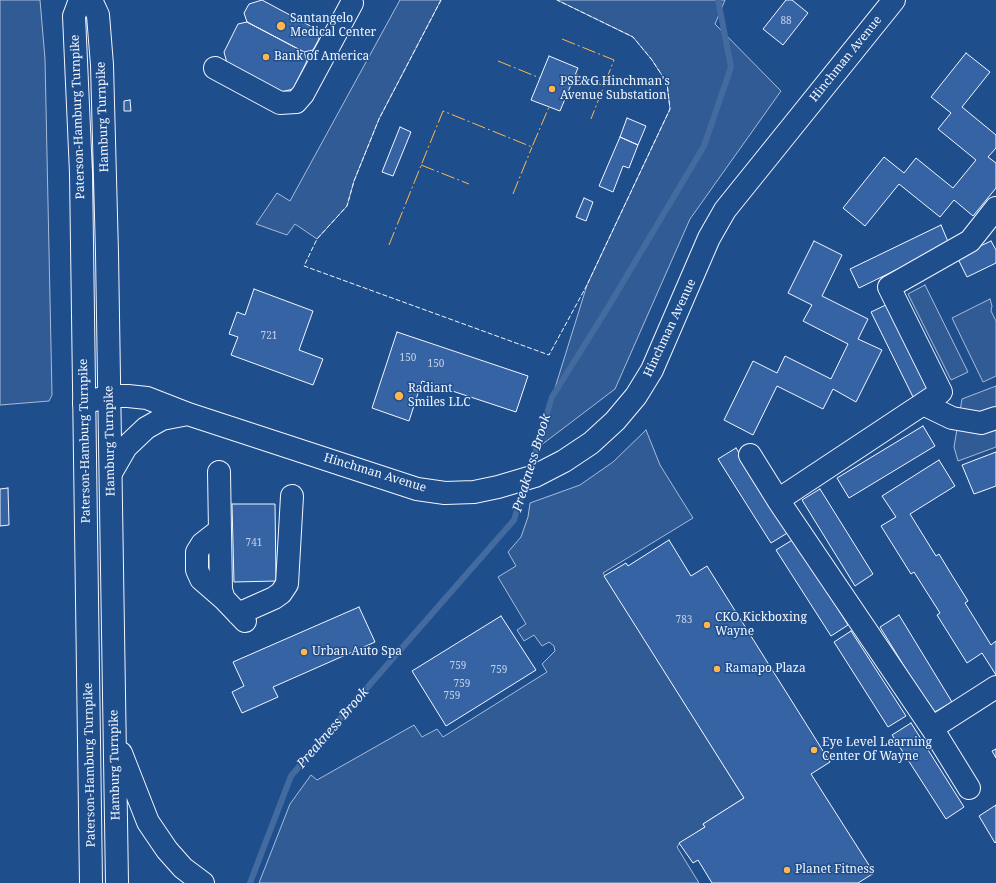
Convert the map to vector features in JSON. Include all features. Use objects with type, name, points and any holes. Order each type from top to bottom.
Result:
[{"type":"main road","name":"Paterson-Hamburg Turnpike","points":[[80,0],[74,16],[81,173],[91,883]]},
{"type":"main road","name":"Hamburg Turnpike","points":[[91,0],[98,15],[102,72],[107,254],[117,883]]},
{"type":"main road","name":"Hinchman Avenue","points":[[84,403],[109,396],[147,398],[188,414],[417,489],[445,493],[474,492],[523,480],[564,461],[591,443],[615,421],[636,396],[652,370],[709,238],[725,210],[894,0]]},
{"type":"main road","points":[[215,68],[280,103],[296,102],[303,94],[352,3]]},
{"type":"main road","points":[[778,500],[941,392],[889,287],[970,241],[996,208]]},
{"type":"main road","points":[[923,404],[952,418],[981,423],[996,418]]},
{"type":"main road","points":[[111,473],[126,447],[146,428],[162,420],[188,414]]},
{"type":"main road","points":[[750,455],[778,500],[932,728],[969,788]]},
{"type":"main road","points":[[219,472],[222,590],[236,611],[274,598],[281,593],[286,584],[292,496]]},
{"type":"main road","points":[[932,728],[996,687]]},
{"type":"main road","points":[[115,734],[133,788],[148,822],[166,850],[182,868],[202,883]]},
{"type":"shaded area","points":[[0,0],[40,0],[45,59],[52,395],[49,401],[0,405]]},
{"type":"shaded area","points":[[400,0],[441,0],[379,119],[354,181],[347,206],[317,239],[295,224],[287,235],[256,224],[277,193],[290,201]]},
{"type":"shaded area","points":[[557,0],[725,0],[715,24],[781,91],[690,219],[615,389],[536,449],[587,285],[670,109],[667,83],[652,60],[633,37]]},
{"type":"shaded area","points":[[925,285],[968,372],[951,380],[908,294]]},
{"type":"shaded area","points":[[990,299],[992,306],[991,311],[996,321],[996,376],[983,382],[952,318]]},
{"type":"shaded area","points":[[996,386],[996,447],[958,461],[954,447],[962,399]]},
{"type":"shaded area","points":[[646,430],[660,465],[693,518],[603,573],[744,798],[703,824],[705,827],[679,844],[677,847],[699,883],[259,883],[290,804],[311,775],[317,780],[414,725],[422,737],[437,729],[443,737],[547,672],[542,664],[555,651],[554,646],[549,642],[542,646],[534,635],[524,641],[517,630],[526,624],[498,577],[516,566],[508,552],[521,537],[528,517],[530,503],[580,485],[613,462]]},
{"type":"building","name":"Santangelo Medical Center","points":[[262,0],[316,29],[319,39],[313,50],[304,52],[247,22],[244,13],[249,4]]},
{"type":"building","points":[[786,0],[792,0],[808,13],[783,45],[763,29]]},
{"type":"building","name":"Bank of America","points":[[247,22],[304,52],[307,61],[293,89],[281,92],[227,63],[224,52],[238,24]]},
{"type":"building","points":[[966,53],[990,72],[962,107],[996,135],[996,148],[988,157],[996,163],[996,188],[973,216],[954,200],[940,217],[899,184],[865,226],[843,208],[884,157],[904,173],[916,158],[953,188],[976,160],[938,129],[951,113],[931,97]]},
{"type":"building","name":"PSE&G Hinchman's Avenue Substation","points":[[549,56],[578,68],[560,111],[531,100]]},
{"type":"building","points":[[130,100],[131,111],[124,111],[124,101]]},
{"type":"building","points":[[627,118],[646,126],[638,145],[620,137]]},
{"type":"building","points":[[400,127],[411,132],[393,176],[382,172]]},
{"type":"building","points":[[620,137],[638,145],[629,168],[623,166],[613,192],[599,186]]},
{"type":"building","points":[[584,198],[593,202],[586,221],[576,217]]},
{"type":"building","points":[[941,225],[949,244],[859,288],[850,269]]},
{"type":"building","points":[[814,241],[842,255],[822,296],[868,319],[858,339],[882,350],[856,402],[833,389],[823,409],[777,386],[753,435],[724,420],[753,361],[777,373],[785,356],[831,379],[848,344],[803,321],[812,305],[788,293]]},
{"type":"building","points":[[991,241],[996,250],[996,263],[967,277],[957,257]]},
{"type":"building","points":[[254,289],[313,311],[299,350],[323,359],[313,385],[231,355],[238,337],[229,334],[237,312],[245,315]]},
{"type":"building","points":[[890,303],[933,392],[915,401],[871,312]]},
{"type":"building","points":[[397,332],[528,376],[516,412],[422,381],[409,421],[372,408]]},
{"type":"building","points":[[923,426],[935,446],[849,498],[837,478]]},
{"type":"building","points":[[736,448],[789,532],[771,543],[718,459]]},
{"type":"building","points":[[996,452],[996,486],[974,494],[962,465]]},
{"type":"building","points":[[939,460],[955,486],[910,514],[936,556],[939,554],[968,601],[965,603],[991,645],[996,641],[996,675],[982,653],[967,663],[937,615],[940,613],[914,572],[911,574],[881,526],[896,517],[882,496]]},
{"type":"building","points":[[8,488],[9,525],[0,526],[0,489]]},
{"type":"building","points":[[820,489],[873,574],[855,586],[802,500]]},
{"type":"building","points":[[232,504],[275,504],[276,581],[234,582]]},
{"type":"building","points":[[794,539],[848,625],[831,636],[776,550]]},
{"type":"building","name":"Ramapo Plaza","points":[[669,540],[691,576],[707,566],[830,762],[811,774],[874,873],[858,883],[712,883],[698,860],[693,863],[679,843],[705,827],[703,824],[744,798],[604,576],[626,563],[628,566]]},
{"type":"building","name":"Urban Auto Spa","points":[[359,607],[375,642],[273,687],[278,697],[242,713],[232,692],[244,686],[233,662]]},
{"type":"building","points":[[899,615],[952,702],[933,713],[880,627]]},
{"type":"building","points":[[501,616],[536,670],[446,726],[412,671]]},
{"type":"building","points":[[851,631],[906,716],[888,727],[834,642]]},
{"type":"building","points":[[911,723],[964,807],[946,819],[892,735]]},
{"type":"building","points":[[996,749],[996,758],[992,751]]},
{"type":"building","points":[[996,805],[996,842],[995,843],[979,816]]},
{"type":"waterway","name":"Preakness Brook","points":[[529,473],[552,397],[607,309],[704,146],[731,67],[718,0]]},
{"type":"waterway","name":"Preakness Brook","points":[[250,883],[291,776],[514,520],[525,483]]},
{"type":"fence","points":[[441,0],[379,119],[354,181],[347,206],[317,239],[304,266],[549,355],[587,285],[670,109],[667,83],[652,60],[633,37],[557,0]]},
{"type":"power","points":[[562,39],[614,60],[591,119]]},
{"type":"power","points":[[498,61],[540,78]]},
{"type":"power","points":[[575,74],[604,86]]},
{"type":"power","points":[[389,245],[443,111],[532,147],[549,107]]},
{"type":"power","points":[[513,194],[532,147]]},
{"type":"power","points":[[421,165],[469,184]]},
{"type":"place","name":"Santangelo Medical Center","points":[[281,26]]},
{"type":"place","name":"Bank of America","points":[[266,57]]},
{"type":"place","name":"PSE&G Hinchman's Avenue Substation","points":[[552,89]]},
{"type":"place","name":"Radiant Smiles LLC","points":[[399,396]]},
{"type":"place","name":"CKO Kickboxing Wayne","points":[[707,625]]},
{"type":"place","name":"Urban Auto Spa","points":[[304,652]]},
{"type":"place","name":"Ramapo Plaza","points":[[717,669]]},
{"type":"place","name":"Eye Level Learning Center Of Wayne","points":[[814,750]]},
{"type":"place","name":"Planet Fitness","points":[[787,870]]}]
